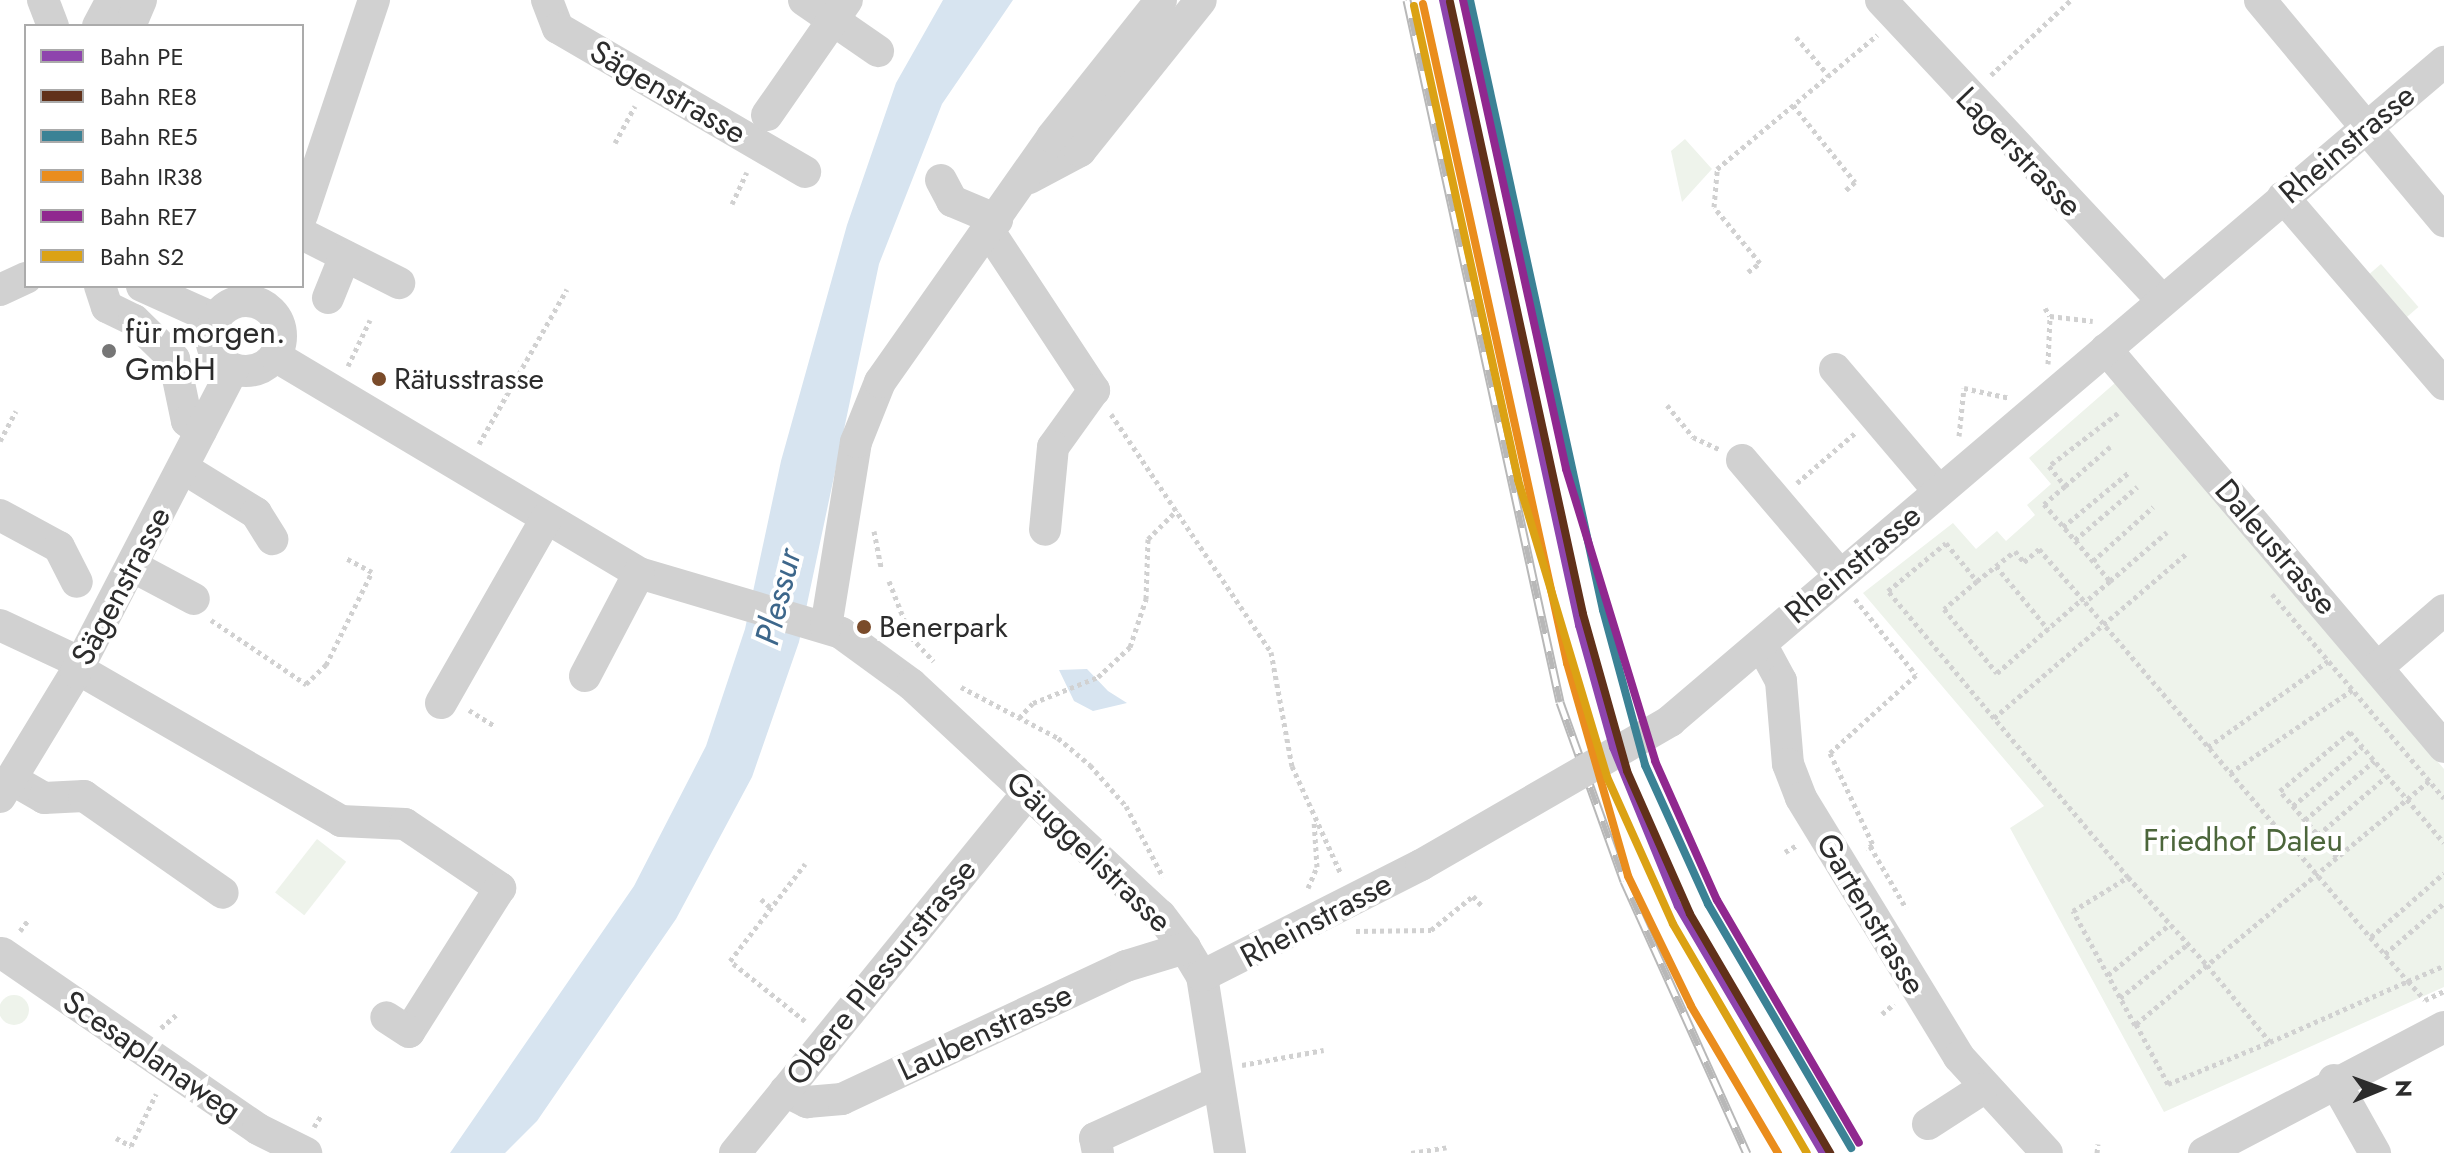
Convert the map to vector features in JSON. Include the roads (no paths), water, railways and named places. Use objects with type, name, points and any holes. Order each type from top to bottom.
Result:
[{"type":"street","points":[[43,0],[52,24]]},
{"type":"street","points":[[99,24],[112,0]]},
{"type":"street","points":[[131,24],[141,0]]},
{"type":"street","name":"Sägenstrasse","points":[[547,0],[558,28],[805,172]]},
{"type":"street","points":[[804,0],[841,10],[878,51]]},
{"type":"street","points":[[819,626],[861,421],[893,360],[1029,178],[1052,137],[1161,0]]},
{"type":"street","points":[[1029,178],[1080,151],[1201,0]]},
{"type":"street","points":[[2260,0],[2444,221]]},
{"type":"street","points":[[304,209],[367,6]]},
{"type":"street","points":[[767,115],[841,10]]},
{"type":"street","name":"Lagerstrasse","points":[[1889,10],[1966,97],[2163,301]]},
{"type":"street","name":"Rheinstrasse","points":[[1202,976],[1421,865],[1670,721],[1761,644],[1844,583],[1939,491],[2444,62]]},
{"type":"street","points":[[941,180],[952,201],[993,226],[1094,390],[1053,447],[1045,530]]},
{"type":"street","points":[[2283,197],[2444,384]]},
{"type":"street","points":[[304,235],[399,283]]},
{"type":"street","points":[[328,298],[345,256]]},
{"type":"street","points":[[0,290],[24,279]]},
{"type":"street","points":[[101,288],[107,307],[134,320],[174,359],[187,421],[201,431]]},
{"type":"street","points":[[146,288],[215,319]]},
{"type":"street","points":[[268,296],[280,328],[275,356],[256,370],[233,369],[213,348],[215,319],[237,302],[268,296]]},
{"type":"street","name":"Daleustrasse","points":[[2106,349],[2444,747]]},
{"type":"street","points":[[275,356],[639,573],[585,676]]},
{"type":"street","name":"Sägenstrasse","points":[[6,788],[80,666],[233,369]]},
{"type":"street","points":[[1835,369],[1939,491]]},
{"type":"street","points":[[1742,460],[1844,583]]},
{"type":"street","points":[[183,468],[256,513],[272,539]]},
{"type":"street","points":[[0,515],[59,547],[66,582],[113,601]]},
{"type":"street","points":[[441,703],[546,519]]},
{"type":"street","points":[[132,566],[194,599]]},
{"type":"street","name":"Gäuggelistrasse","points":[[639,573],[745,608],[819,626],[856,640],[911,684],[1028,792],[1185,948],[1202,976],[1222,1076],[1230,1153]]},
{"type":"street","points":[[2378,667],[2444,610]]},
{"type":"street","points":[[0,625],[80,666],[134,712],[341,821],[405,824],[500,888],[409,1032],[386,1017]]},
{"type":"street","name":"Gartenstrasse","points":[[1761,644],[1781,681],[1788,764],[1801,798],[1982,1089],[2047,1153]]},
{"type":"street","points":[[6,788],[44,798],[86,791],[223,893]]},
{"type":"street","name":"Obere Plessurstrasse","points":[[735,1153],[1028,792]]},
{"type":"street","name":"Laubenstrasse","points":[[785,1091],[807,1102],[842,1099],[1126,966],[1185,948]]},
{"type":"street","name":"Scesaplanaweg","points":[[2,953],[168,1067],[306,1153]]},
{"type":"street","points":[[2204,1153],[2334,1080],[2444,1027]]},
{"type":"street","points":[[1098,1153],[1095,1138],[1222,1076]]},
{"type":"street","points":[[2334,1080],[2375,1153]]},
{"type":"street","points":[[1928,1124],[1982,1089]]},
{"type":"water","name":"Plessur","points":[[943,0],[1013,0],[942,104],[879,264],[799,642],[752,777],[676,919],[537,1121],[505,1153],[450,1153],[634,886],[706,746],[745,629],[781,461],[847,225],[896,83]]},
{"type":"water","points":[[1087,669],[1108,691],[1127,703],[1093,711],[1074,701],[1059,670]]},
{"type":"railway","points":[[1407,0],[1560,702],[1624,881],[1747,1153]]},
{"type":"rail line","name":"PE","points":[[1443,0],[1579,625],[1613,747],[1678,906],[1823,1153]]},
{"type":"rail line","name":"RE7","points":[[1463,0],[1566,469],[1655,761],[1717,900],[1859,1143]]},
{"type":"rail line","name":"RE5","points":[[1470,0],[1603,610],[1645,765],[1708,904],[1851,1148]]},
{"type":"rail line","name":"RE8","points":[[1450,2],[1583,614],[1627,771],[1690,914],[1830,1153]]},
{"type":"rail line","name":"IR38","points":[[1423,4],[1567,663],[1628,876],[1691,1006],[1778,1153]]},
{"type":"rail line","name":"S2","points":[[1414,6],[1518,480],[1607,777],[1673,924],[1807,1153]]},
{"type":"place","name":"für morgen. GmbH","points":[[109,351]]},
{"type":"place","name":"Rätusstrasse","points":[[379,379]]},
{"type":"place","name":"Benerpark","points":[[864,627]]},
{"type":"park label","name":"Friedhof Daleu","points":[[2243,840]]}]
